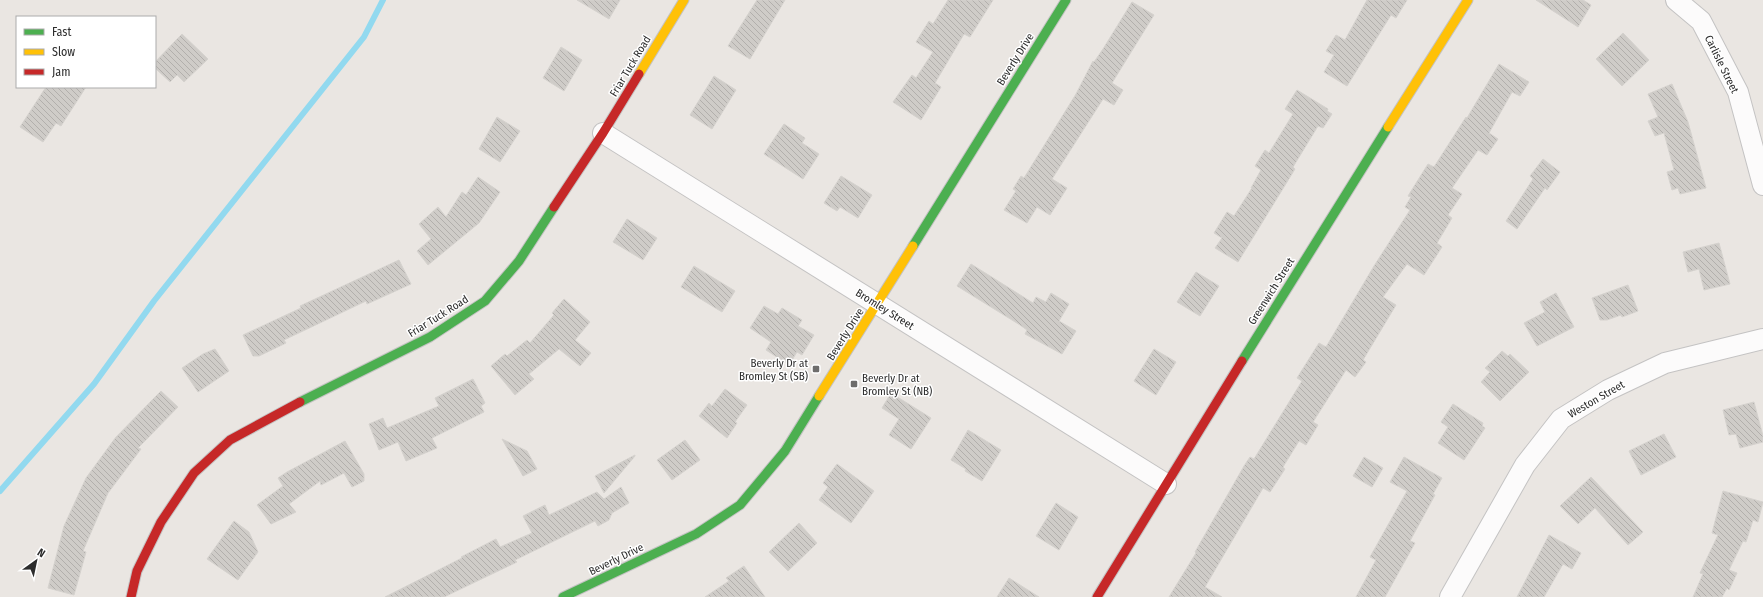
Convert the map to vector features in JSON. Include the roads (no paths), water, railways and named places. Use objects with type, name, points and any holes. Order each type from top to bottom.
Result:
[{"type":"street","name":"Friar Tuck Road","points":[[132,597],[137,571],[161,522],[194,473],[230,440],[303,400],[430,337],[485,301],[519,261],[603,133],[684,0]]},
{"type":"street","name":"Beverly Drive","points":[[563,597],[696,534],[740,506],[785,451],[1066,0]]},
{"type":"street","name":"Greenwich Street","points":[[1097,597],[1292,280],[1468,0]]},
{"type":"street","name":"Carlisle Street","points":[[1676,0],[1701,21],[1738,92],[1763,185]]},
{"type":"street","name":"Bromley Street","points":[[603,133],[1166,484]]},
{"type":"street","name":"Weston Street","points":[[1450,597],[1525,465],[1561,419],[1608,390],[1665,363],[1763,339]]},
{"type":"waterway","points":[[0,491],[94,384],[154,301],[364,37],[383,0]]},
{"type":"place","name":"Beverly Dr at Bromley St (SB)","points":[[816,369]]},
{"type":"place","name":"Beverly Dr at Bromley St (NB)","points":[[854,384]]}]
